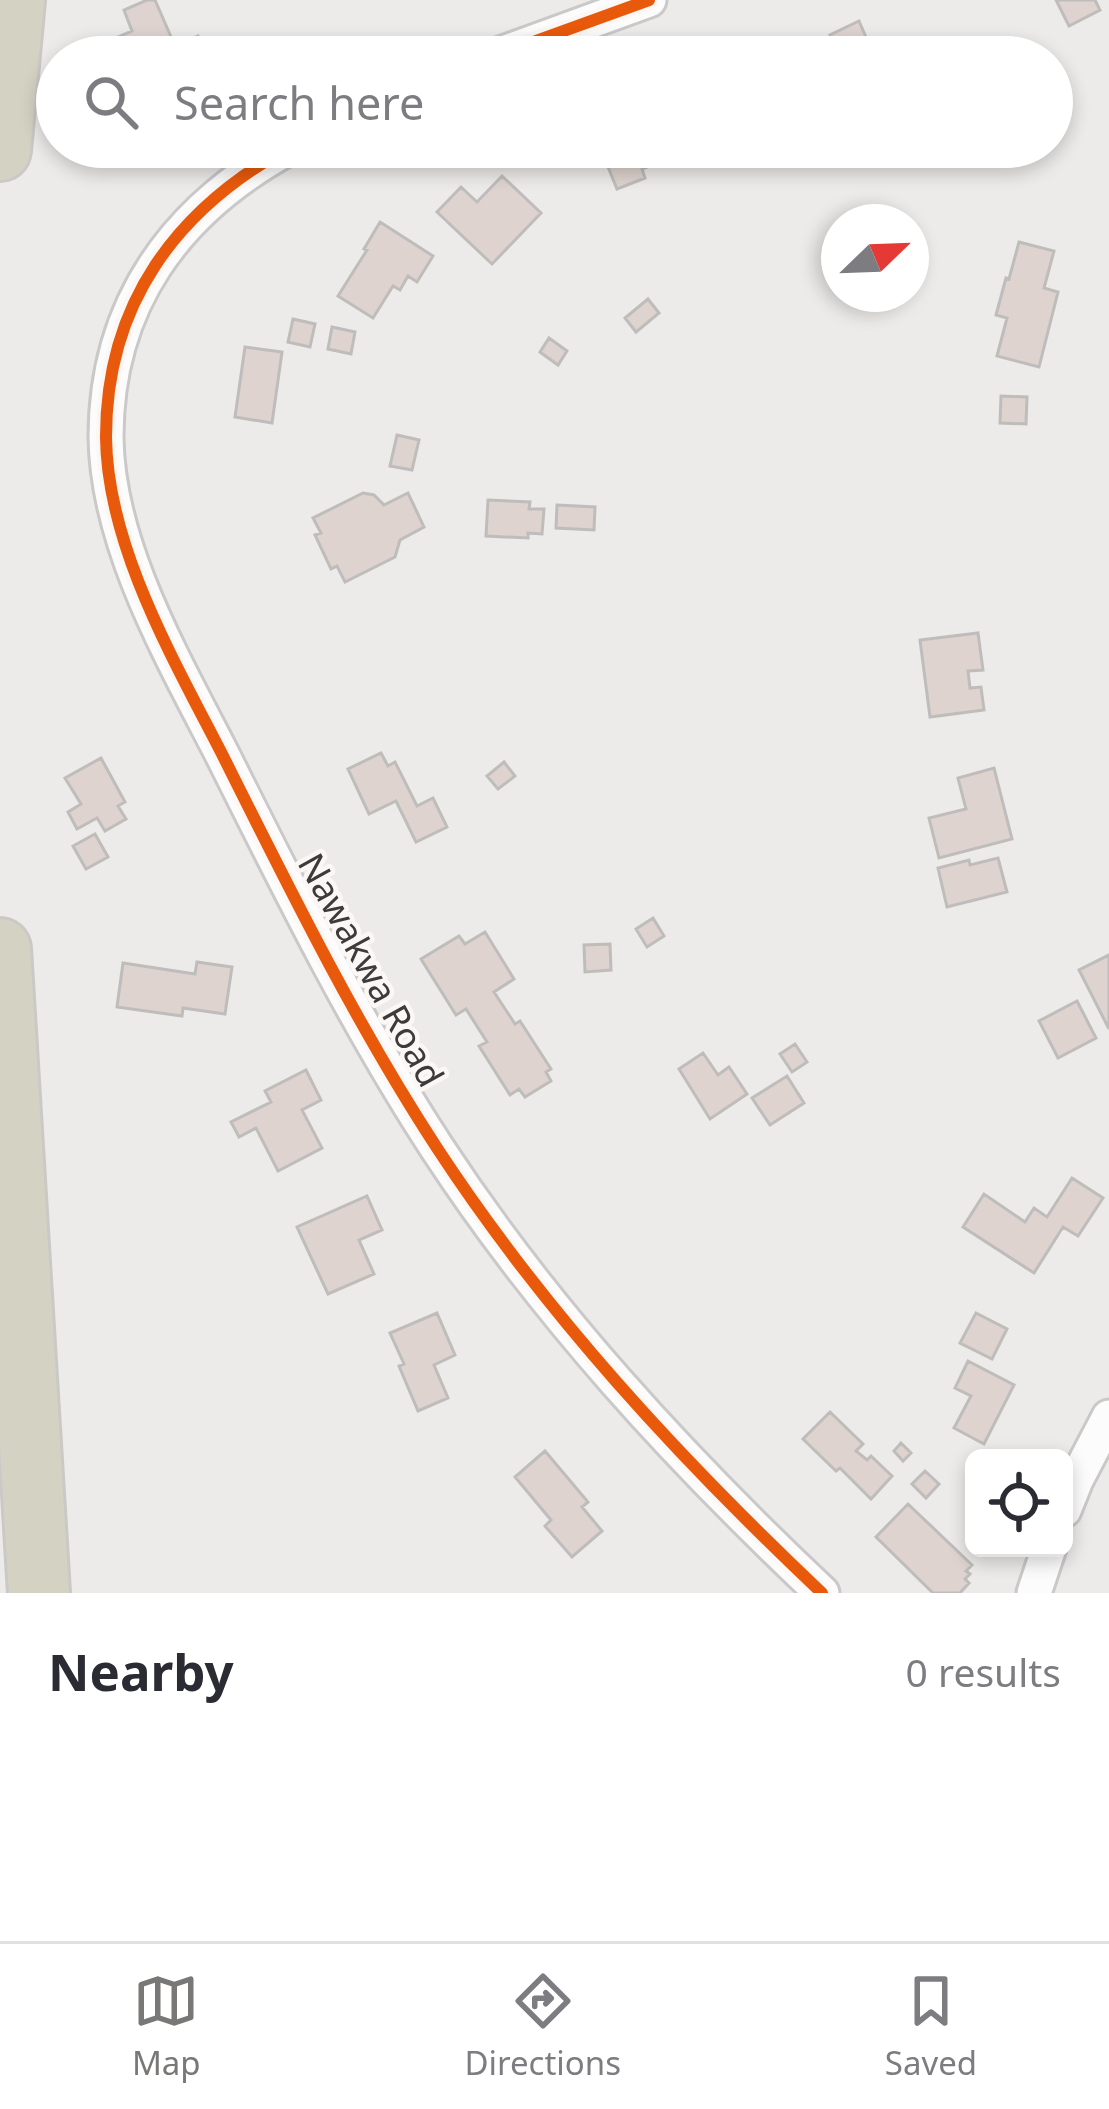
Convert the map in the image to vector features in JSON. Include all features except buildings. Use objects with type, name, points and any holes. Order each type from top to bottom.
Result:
[{"type":"highway","points":[[0,150],[14,0]]},
{"type":"highway","points":[[0,949],[39,1593]]},
{"type":"street","points":[[550,36],[649,0]]},
{"type":"street","name":"Nawakwa Road","points":[[259,168],[211,200],[151,270],[135,298],[111,370],[106,442],[113,494],[135,569],[204,719],[356,1010],[399,1087],[477,1204],[646,1417],[822,1593]]},
{"type":"street","points":[[1073,1488],[1109,1417]]},
{"type":"street","points":[[1034,1593],[1046,1557]]},
{"type":"cycle path","points":[[550,36],[649,0]]},
{"type":"cycle path","points":[[256,168],[213,200],[155,265],[119,344],[109,389],[109,478],[118,520],[147,603],[351,1005],[437,1148],[523,1268],[616,1382],[822,1593]]}]
